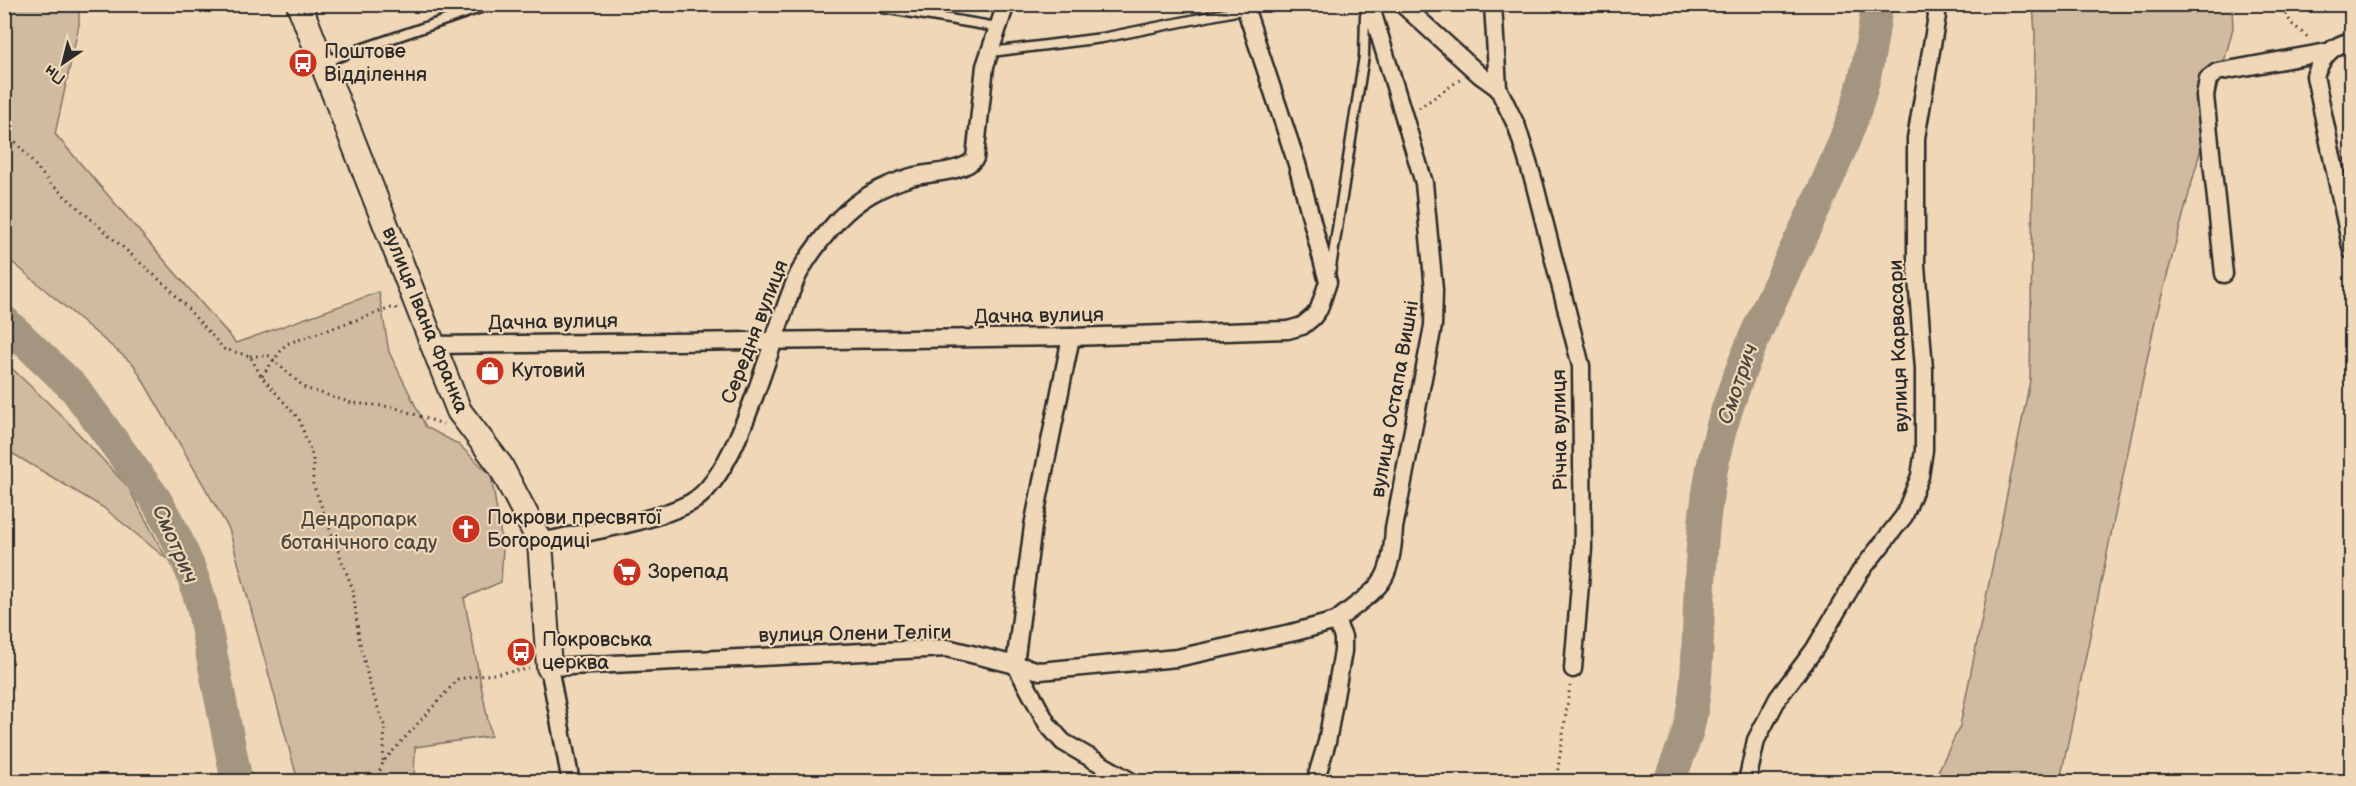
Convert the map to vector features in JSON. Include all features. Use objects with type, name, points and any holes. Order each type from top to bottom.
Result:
[{"type":"street","name":"вулиця Івана Франка","points":[[299,4],[459,411],[500,465],[540,542],[549,667]]},
{"type":"street","name":"Середня вулиця","points":[[540,542],[645,518],[692,502],[717,476],[733,445],[776,340],[797,278],[806,260],[837,221],[854,204],[872,192],[912,177],[963,167],[973,162],[978,150],[986,66],[1006,4]]},
{"type":"street","name":"вулиця Остапа Вишні","points":[[1336,621],[1375,590],[1389,570],[1394,528],[1433,326],[1435,298],[1426,198],[1405,117],[1369,4]]},
{"type":"street","name":"Річна вулиця","points":[[1402,4],[1480,75],[1498,88]]},
{"type":"street","name":"Річна вулиця","points":[[1493,4],[1498,88],[1517,127],[1534,182],[1581,366],[1583,548],[1573,669]]},
{"type":"street","name":"вулиця Карвасари","points":[[1747,782],[1756,740],[1778,698],[1814,650],[1865,564],[1904,516],[1920,476],[1924,450],[1924,369],[1916,265],[1915,169],[1916,138],[1937,16],[1935,4]]},
{"type":"street","points":[[1245,7],[1297,164],[1328,282]]},
{"type":"street","points":[[2352,41],[2338,44],[2327,52],[2315,76],[2352,251]]},
{"type":"street","points":[[2224,274],[2205,96],[2208,79],[2217,72],[2327,52]]},
{"type":"street","name":"Дачна вулиця","points":[[430,337],[776,340],[1071,337],[1288,330],[1302,326],[1313,317],[1328,282]]},
{"type":"street","points":[[1071,337],[1032,526],[1015,664],[1047,725],[1056,735],[1070,746],[1132,782]]},
{"type":"street","points":[[1315,782],[1327,742],[1343,651],[1343,637],[1336,621]]},
{"type":"street","name":"вулиця Олени Теліги","points":[[549,667],[947,648],[1040,670],[1177,658],[1336,621]]},
{"type":"street","points":[[549,667],[571,782]]},
{"type":"lane","points":[[323,62],[492,4]]},
{"type":"lane","points":[[879,4],[883,8],[997,27]]},
{"type":"lane","points":[[1328,282],[1364,56],[1365,16],[1369,4]]},
{"type":"lane","points":[[991,52],[1102,38],[1245,7]]},
{"type":"path","points":[[2279,4],[2292,24],[2327,52]]},
{"type":"path","points":[[1405,117],[1461,79],[1480,75]]},
{"type":"path","points":[[4,128],[49,182],[170,289],[224,349],[250,356],[269,356],[305,387],[352,403],[393,407],[447,425]]},
{"type":"path","points":[[261,376],[286,344],[394,307],[430,337]]},
{"type":"path","points":[[250,356],[261,376],[299,419],[313,458],[313,484],[353,590],[359,639],[370,686],[385,727],[383,762],[376,782]]},
{"type":"path","points":[[383,762],[458,679],[549,667]]},
{"type":"path","points":[[1556,782],[1573,669]]},
{"type":"green space","name":"Дендропарк ботанічного саду","points":[[5,4],[79,5],[79,25],[55,134],[236,343],[379,292],[389,352],[426,427],[458,444],[491,475],[503,548],[501,582],[464,598],[491,736],[415,747],[414,781],[298,781],[229,529],[134,365],[5,256]]},
{"type":"green space","points":[[2033,5],[2232,5],[2233,28],[2155,321],[2060,781],[1933,782],[1960,726],[2030,381],[2035,34]]},
{"type":"green space","points":[[4,361],[65,419],[128,487],[167,559],[104,508],[5,449]]},
{"type":"waterway","name":"Смотрич","points":[[1669,782],[1686,737],[1694,700],[1705,518],[1711,473],[1721,429],[1749,350],[1820,197],[1852,120],[1868,63],[1877,4]]},
{"type":"waterway","name":"Смотрич","points":[[4,321],[75,389],[156,500],[174,533],[191,571],[202,606],[237,782]]},
{"type":"place","name":"Поштове Відділення","points":[[303,63]]},
{"type":"place","name":"Кутовий","points":[[490,371]]},
{"type":"place","name":"Покрови пресвятої Богородиці","points":[[466,529]]},
{"type":"place","name":"Зорепад","points":[[627,572]]},
{"type":"place","name":"Покровська церква","points":[[521,652]]}]
